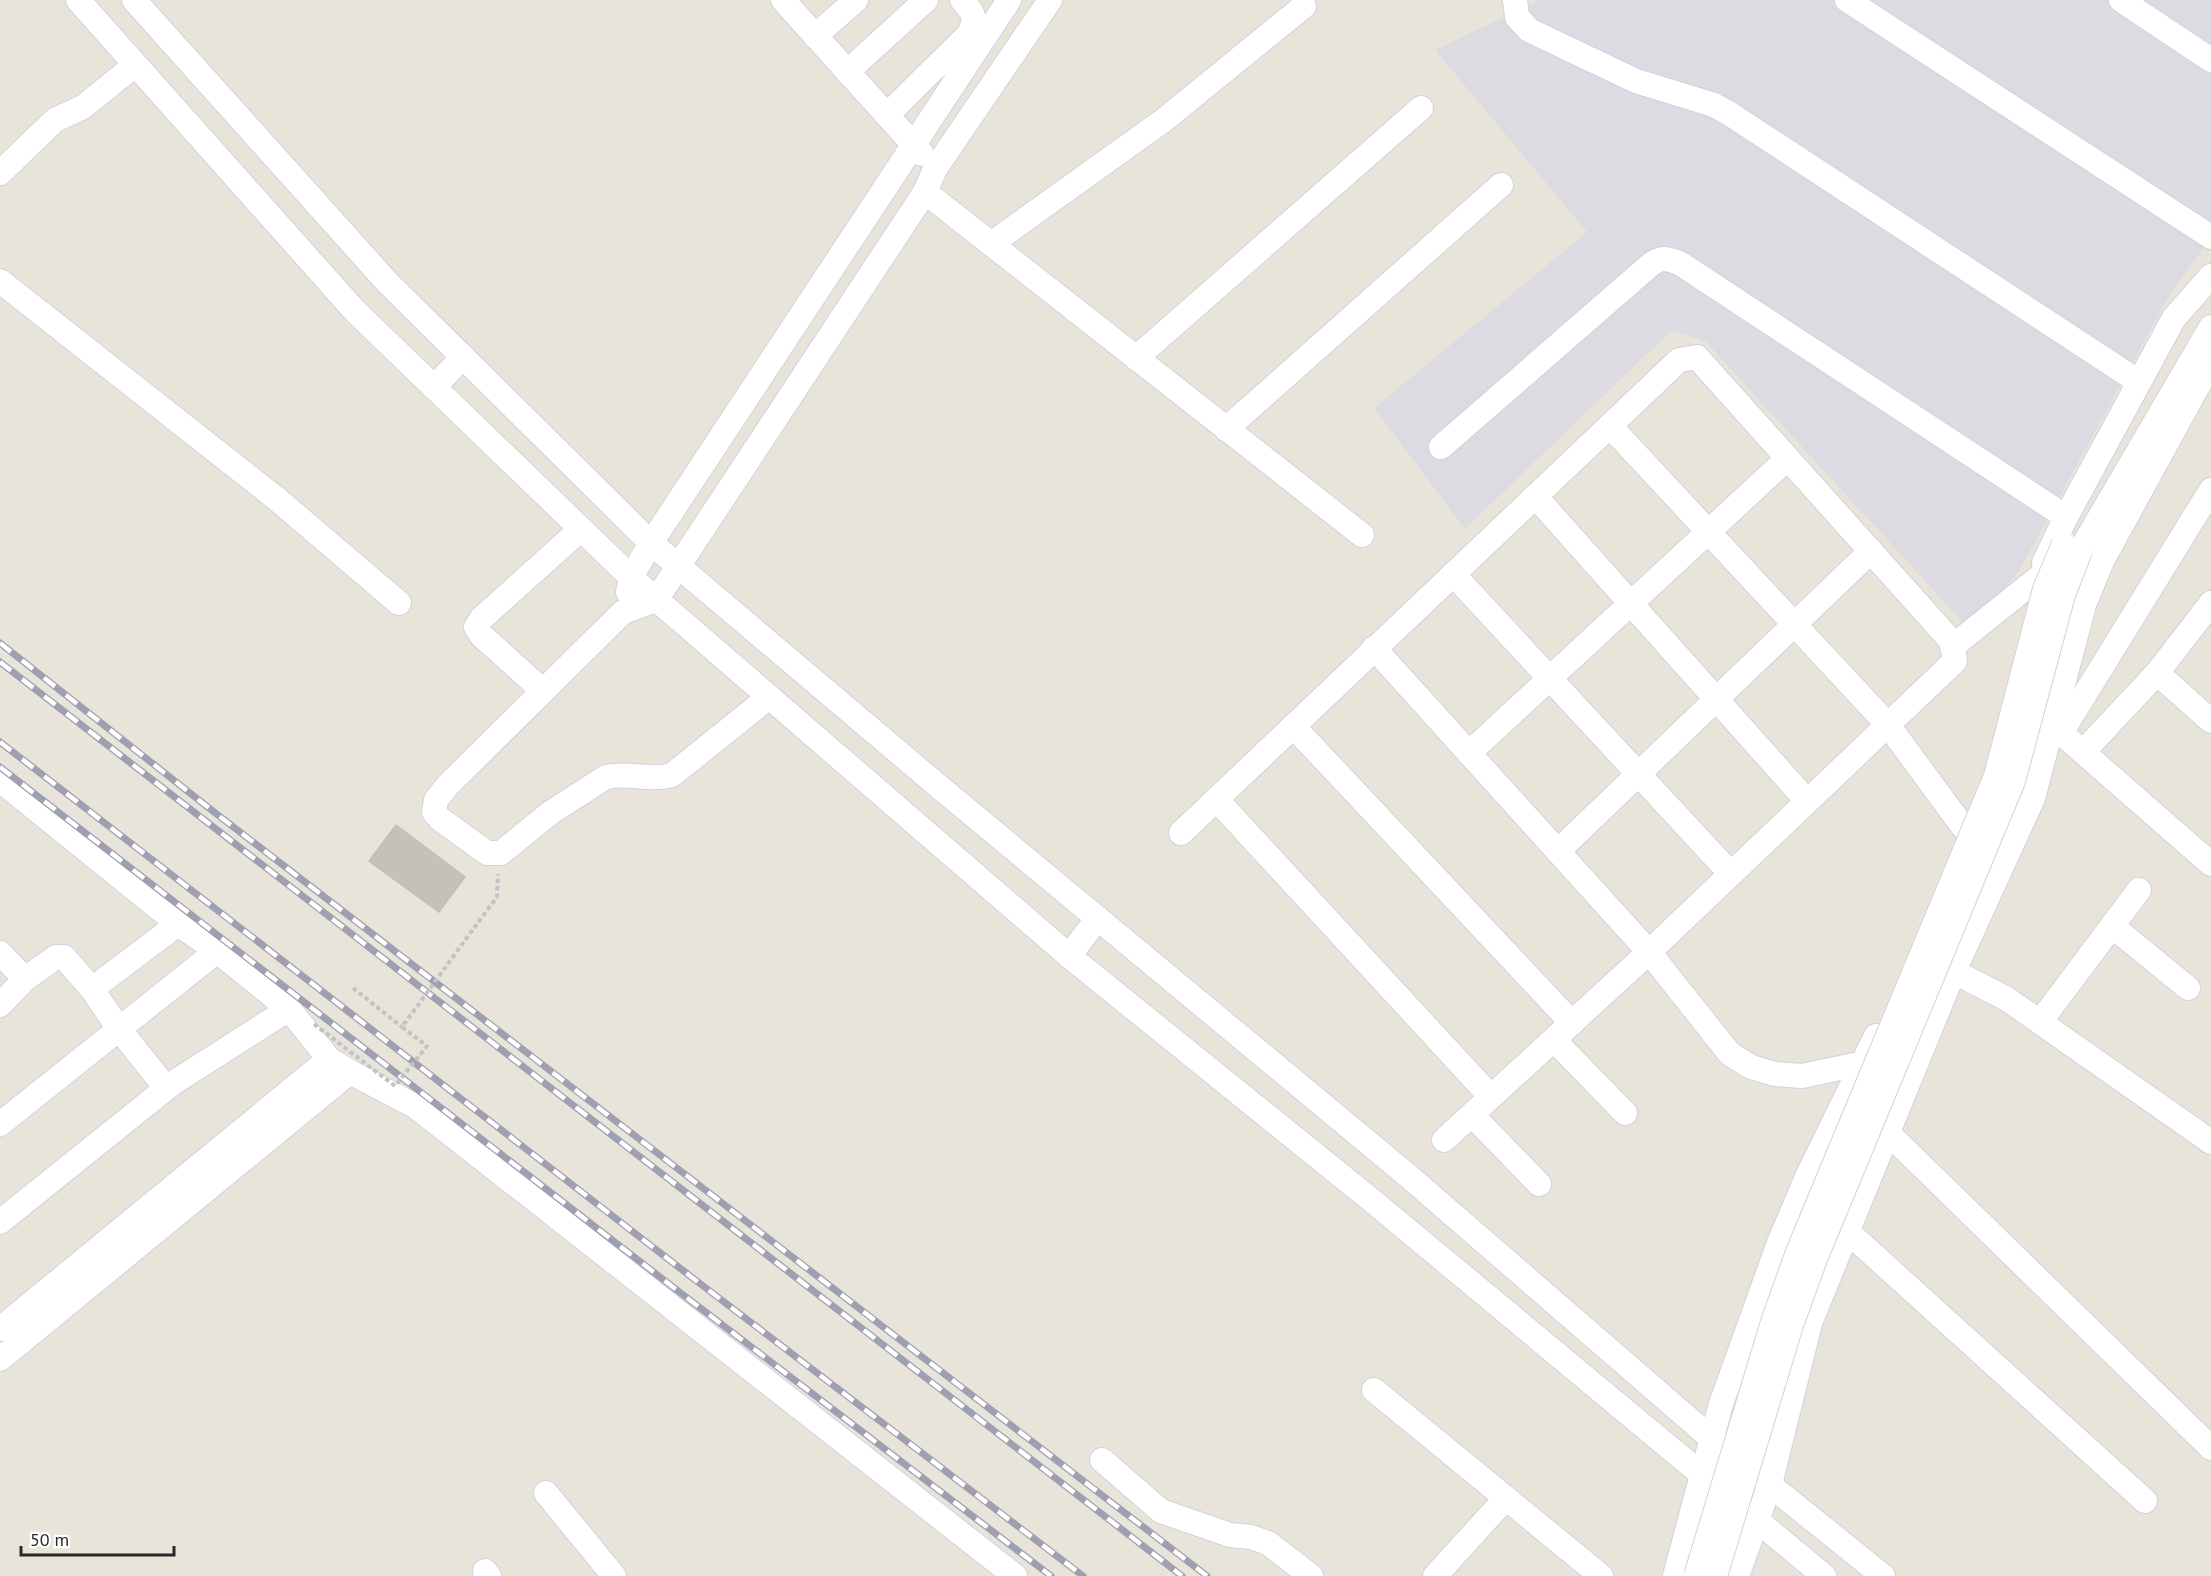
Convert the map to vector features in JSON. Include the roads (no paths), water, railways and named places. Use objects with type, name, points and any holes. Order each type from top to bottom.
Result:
[{"type":"street","points":[[78,0],[355,311],[656,600],[1069,956],[1375,1203],[1824,1576]]},
{"type":"street","points":[[134,0],[387,282],[651,543],[1406,1174],[1712,1438],[1883,1576]]},
{"type":"street","points":[[815,36],[856,0]]},
{"type":"street","points":[[848,72],[926,0]]},
{"type":"street","points":[[887,116],[969,34],[975,23],[973,12],[962,0]]},
{"type":"street","points":[[623,612],[631,577],[651,543],[912,143],[1009,0]]},
{"type":"street","points":[[769,697],[672,775],[654,778],[615,774],[606,777],[550,813],[501,854],[487,853],[440,819],[434,812],[436,800],[448,785],[623,612],[656,600],[925,192],[935,169],[1050,0]]},
{"type":"street","points":[[1515,0],[1517,17],[1529,30],[1636,81],[1714,105],[1730,114],[2139,382]]},
{"type":"street","points":[[1847,0],[2211,237]]},
{"type":"street","points":[[2121,0],[2211,60]]},
{"type":"street","points":[[786,1],[935,169]]},
{"type":"street","points":[[991,244],[1164,120],[1304,6]]},
{"type":"street","points":[[0,173],[49,125],[83,107],[135,64]]},
{"type":"street","points":[[1136,358],[1421,108]]},
{"type":"street","points":[[1227,429],[1501,185]]},
{"type":"street","points":[[925,192],[1362,535]]},
{"type":"street","points":[[1441,447],[1658,258],[1667,258],[1681,264],[2066,517]]},
{"type":"street","points":[[1675,1576],[1721,1404],[1779,1243],[1807,1177],[1864,1063],[1983,778],[2038,578],[2066,517],[2174,318],[2211,276]]},
{"type":"street","points":[[0,281],[277,499],[399,603]]},
{"type":"street","points":[[1715,1576],[1791,1325],[1815,1259],[2013,781],[2062,595],[2072,548],[2177,341],[2211,285]]},
{"type":"street","points":[[1696,1576],[1774,1319],[1798,1252],[1996,776],[2045,589],[2211,327]]},
{"type":"street","points":[[434,387],[463,357]]},
{"type":"street","points":[[1181,833],[1679,360],[1697,357],[1952,642],[1954,661],[1649,952],[1444,1140]]},
{"type":"street","points":[[1737,1576],[1770,1484],[1810,1323],[1954,971],[2033,798],[2057,729],[2084,605],[2102,561],[2211,362]]},
{"type":"street","points":[[1610,426],[1887,725],[1963,827]]},
{"type":"street","points":[[1469,753],[1787,459]]},
{"type":"street","points":[[2057,729],[2211,490]]},
{"type":"street","points":[[1535,496],[1808,801]]},
{"type":"street","points":[[543,691],[481,635],[476,627],[481,618],[581,529]]},
{"type":"street","points":[[1558,851],[1871,551]]},
{"type":"street","points":[[1453,574],[1731,874]]},
{"type":"street","points":[[1952,646],[2038,578]]},
{"type":"street","points":[[2083,752],[2157,673],[2211,603]]},
{"type":"street","points":[[1374,648],[1649,952],[1730,1054],[1751,1067],[1775,1074],[1802,1076],[1864,1063]]},
{"type":"street","points":[[2157,673],[2211,721]]},
{"type":"street","points":[[1293,726],[1572,1023]]},
{"type":"street","points":[[2057,729],[2211,864]]},
{"type":"street","points":[[0,780],[178,924],[217,951],[289,1009],[329,1059],[415,1106],[1015,1576]]},
{"type":"street","points":[[1216,799],[1491,1097]]},
{"type":"street","points":[[2040,1022],[2139,890]]},
{"type":"street","points":[[1069,956],[1098,918]]},
{"type":"street","points":[[92,989],[178,924]]},
{"type":"street","points":[[2112,926],[2188,988]]},
{"type":"street","points":[[0,1124],[217,951]]},
{"type":"street","points":[[1912,952],[2007,999],[2211,1143]]},
{"type":"street","points":[[0,953],[25,980]]},
{"type":"street","points":[[0,1005],[25,980],[56,957],[64,957],[92,989],[119,1029],[166,1088]]},
{"type":"street","points":[[0,1222],[166,1088],[289,1009]]},
{"type":"street","points":[[1554,1040],[1624,1113]]},
{"type":"street","points":[[0,1329],[329,1059]]},
{"type":"street","points":[[0,1359],[350,1072]]},
{"type":"street","points":[[1472,1115],[1539,1184]]},
{"type":"street","points":[[1887,1132],[2211,1448]]},
{"type":"street","points":[[1847,1231],[2145,1501]]},
{"type":"street","points":[[1374,1390],[1601,1576]]},
{"type":"street","points":[[1102,1460],[1161,1511],[1230,1535],[1251,1537],[1268,1543],[1311,1576]]},
{"type":"street","points":[[546,1493],[614,1576]]},
{"type":"street","points":[[1434,1576],[1506,1498]]},
{"type":"railway","points":[[0,643],[214,812],[1207,1576]]},
{"type":"railway","points":[[0,662],[1182,1576]]},
{"type":"railway","points":[[0,742],[694,1279],[1083,1576]]},
{"type":"railway","points":[[0,767],[1051,1576]]}]
